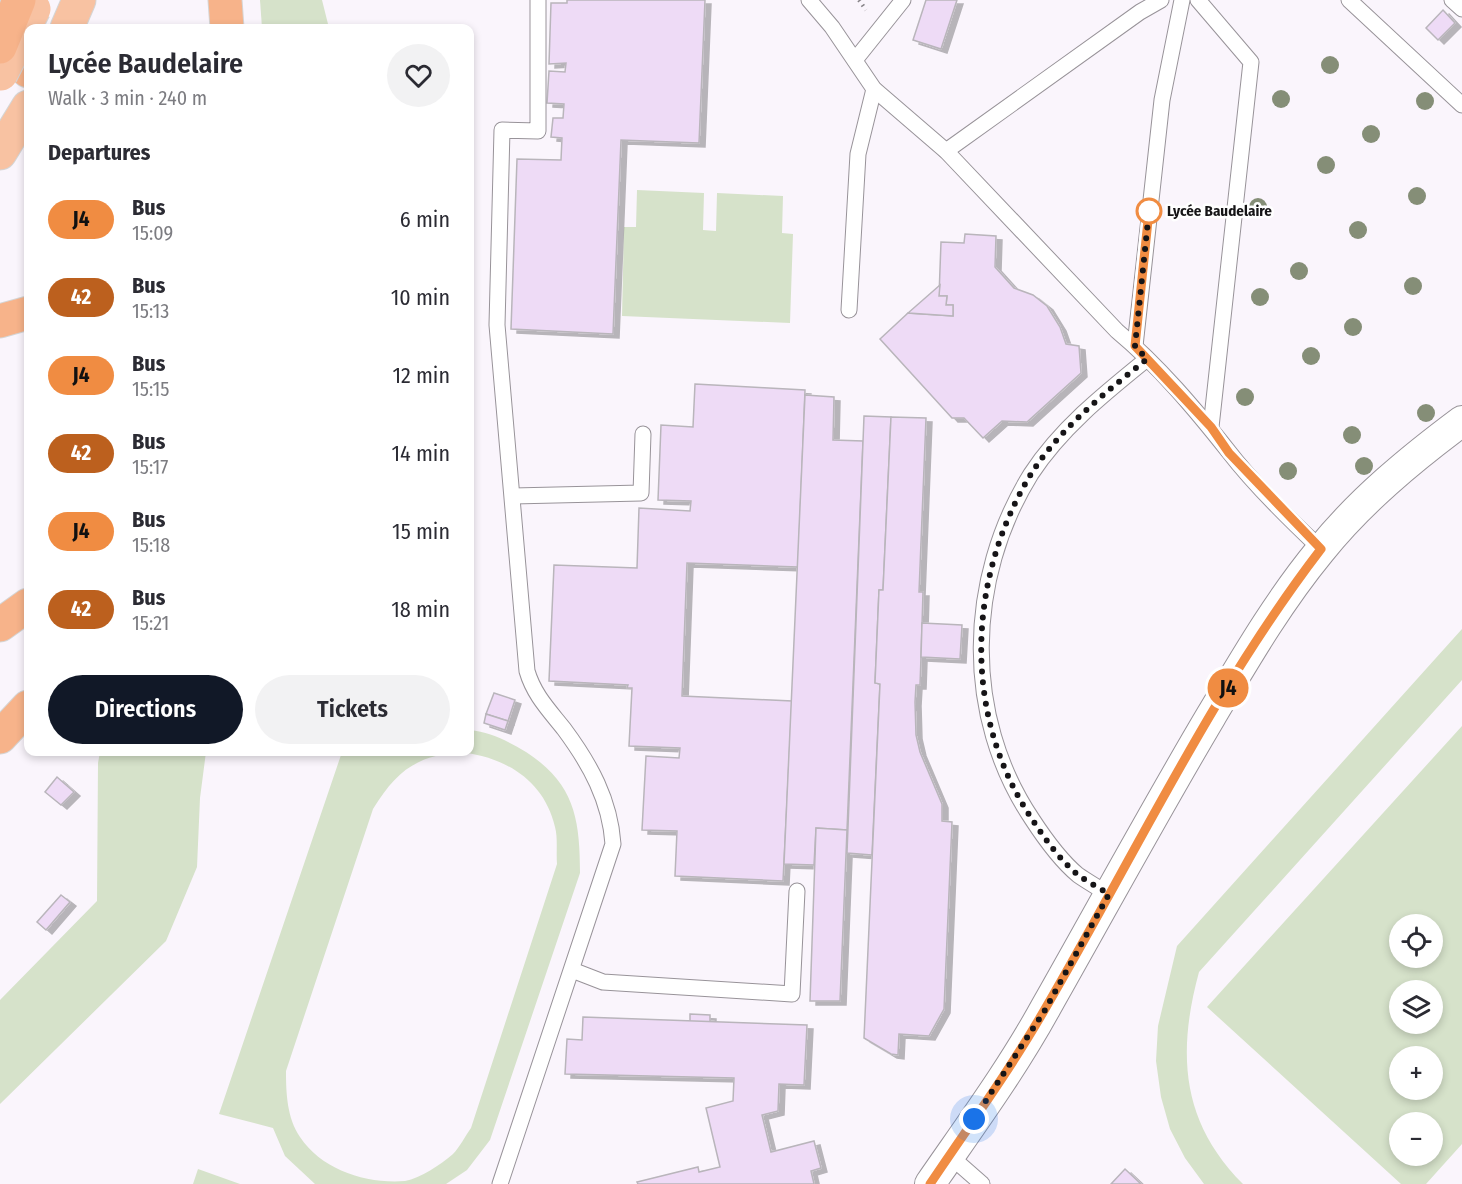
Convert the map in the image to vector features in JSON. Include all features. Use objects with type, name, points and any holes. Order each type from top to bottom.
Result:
[{"type":"highway","points":[[69,24],[79,0]]},
{"type":"highway","points":[[225,0],[227,24]]},
{"type":"highway","points":[[0,6],[30,11],[6,62]]},
{"type":"highway","points":[[0,153],[24,114]]},
{"type":"highway","points":[[0,321],[24,314]]},
{"type":"highway","points":[[0,625],[24,608]]},
{"type":"highway","points":[[0,737],[24,711]]},
{"type":"street","points":[[930,1184],[1019,1053],[1262,630],[1321,549],[1391,477],[1462,421]]},
{"type":"lane","points":[[500,1184],[611,854],[613,832],[596,776],[564,729],[540,700],[527,671],[496,325],[502,129],[538,131],[538,0]]},
{"type":"lane","points":[[809,0],[874,89],[946,152],[1117,331],[1135,346],[1211,427],[1229,453],[1321,549]]},
{"type":"lane","points":[[855,60],[903,0]]},
{"type":"lane","points":[[946,152],[1140,12],[1161,0]]},
{"type":"lane","points":[[1135,346],[1162,100],[1182,0]]},
{"type":"lane","points":[[1198,0],[1251,62],[1211,427]]},
{"type":"lane","points":[[1349,0],[1462,105]]},
{"type":"lane","points":[[1452,0],[1462,9]]},
{"type":"lane","points":[[849,310],[858,154],[874,89]]},
{"type":"lane","points":[[1109,894],[1078,875],[1065,862],[1024,807],[1008,777],[996,745],[984,689],[980,644],[983,608],[1000,537],[1032,473],[1079,417],[1147,359]]},
{"type":"lane","points":[[513,496],[640,493],[643,434]]},
{"type":"lane","points":[[572,970],[603,982],[792,994],[797,891]]},
{"type":"lane","points":[[949,1155],[982,1184]]},
{"type":"green space","points":[[260,0],[322,0],[328,24],[262,24]]},
{"type":"green space","points":[[637,190],[704,193],[703,230],[716,231],[717,193],[783,196],[782,233],[793,234],[790,323],[622,316],[624,227],[636,227]]},
{"type":"green space","points":[[1462,629],[1462,680],[1199,972],[1188,1031],[1187,1058],[1190,1085],[1196,1111],[1207,1136],[1222,1160],[1243,1184],[1204,1184],[1185,1158],[1170,1129],[1161,1097],[1156,1061],[1158,1026],[1177,946]]},
{"type":"green space","points":[[1462,726],[1462,1144],[1443,1165],[1443,1112],[1389,1112],[1389,1166],[1442,1166],[1426,1184],[1401,1184],[1207,1007]]},
{"type":"green space","points":[[474,731],[492,735],[526,752],[555,776],[564,789],[576,819],[580,873],[490,1140],[467,1170],[446,1184],[315,1184],[285,1156],[273,1128],[219,1114],[341,756],[435,756],[408,768],[390,785],[373,809],[286,1071],[287,1097],[292,1122],[309,1148],[333,1166],[360,1177],[405,1181],[436,1167],[453,1154],[471,1128],[557,864],[555,827],[550,810],[542,796],[532,784],[507,766],[474,754]]},
{"type":"green space","points":[[99,756],[205,756],[200,798],[197,867],[166,941],[0,1104],[0,1000],[97,901]]},
{"type":"green space","points":[[198,1169],[240,1184],[193,1184]]},
{"type":"building","points":[[567,0],[705,0],[699,143],[621,140],[613,334],[511,329],[517,159],[561,160],[562,138],[551,137],[553,118],[563,118],[564,104],[547,103],[549,71],[565,72],[566,63],[549,64],[551,3],[567,3]]},
{"type":"building","points":[[926,0],[957,0],[941,49],[913,40]]},
{"type":"building","points":[[1443,10],[1455,23],[1438,40],[1426,28]]},
{"type":"building","points":[[965,234],[996,236],[995,267],[1014,288],[1033,295],[1047,306],[1060,327],[1066,344],[1079,346],[1081,373],[1027,422],[1002,421],[983,438],[964,418],[952,418],[880,339],[908,313],[953,316],[953,305],[946,305],[947,296],[939,296],[941,242],[964,243]]},
{"type":"building","points":[[940,285],[939,296],[947,296],[946,305],[953,305],[953,316],[908,313]]},
{"type":"building","points":[[695,384],[805,390],[798,567],[687,563],[682,696],[792,701],[783,881],[675,876],[677,831],[642,830],[646,756],[679,758],[680,748],[629,746],[632,688],[627,688],[628,685],[549,681],[554,565],[637,568],[639,508],[690,511],[691,501],[658,500],[661,425],[693,427]]},
{"type":"building","points":[[805,395],[834,397],[833,440],[863,441],[847,830],[816,828],[814,865],[784,864]]},
{"type":"building","points":[[864,416],[891,417],[883,590],[879,590],[875,683],[880,684],[872,855],[847,853]]},
{"type":"building","points":[[891,417],[926,418],[919,592],[923,592],[921,657],[920,685],[916,685],[916,735],[920,752],[942,804],[942,821],[952,822],[944,1009],[929,1036],[899,1034],[898,1055],[891,1054],[864,1038],[880,684],[875,683],[879,590],[883,590]]},
{"type":"building","points":[[922,623],[962,625],[960,659],[921,657]]},
{"type":"building","points":[[494,693],[515,700],[508,721],[486,714]]},
{"type":"building","points":[[486,714],[508,721],[505,730],[484,723]]},
{"type":"building","points":[[57,777],[74,792],[61,805],[45,792]]},
{"type":"building","points":[[816,828],[847,830],[840,1001],[810,1001]]},
{"type":"building","points":[[61,895],[70,902],[46,930],[37,922]]},
{"type":"building","points":[[690,1014],[710,1015],[710,1023],[690,1022]]},
{"type":"building","points":[[583,1017],[807,1025],[804,1085],[779,1084],[778,1111],[762,1115],[771,1152],[814,1141],[821,1168],[811,1171],[814,1184],[638,1184],[637,1182],[698,1167],[699,1172],[720,1167],[706,1108],[733,1101],[734,1078],[565,1074],[567,1039],[582,1040]]},
{"type":"building","points":[[1125,1169],[1141,1184],[1111,1184]]},
{"type":"bus line","name":"J4","points":[[930,1184],[1013,1062],[1045,1010],[1166,792],[1262,630],[1321,549],[1229,453],[1211,427],[1135,346],[1149,211]]},
{"type":"place","name":"Lycée Baudelaire","points":[[1149,211]]},
{"type":"route","points":[[974,1119],[1045,1010],[1109,894],[1078,875],[1065,862],[1043,836],[1008,777],[987,712],[980,644],[989,572],[1014,504],[1032,473],[1079,417],[1147,359],[1135,346],[1149,211]]}]
